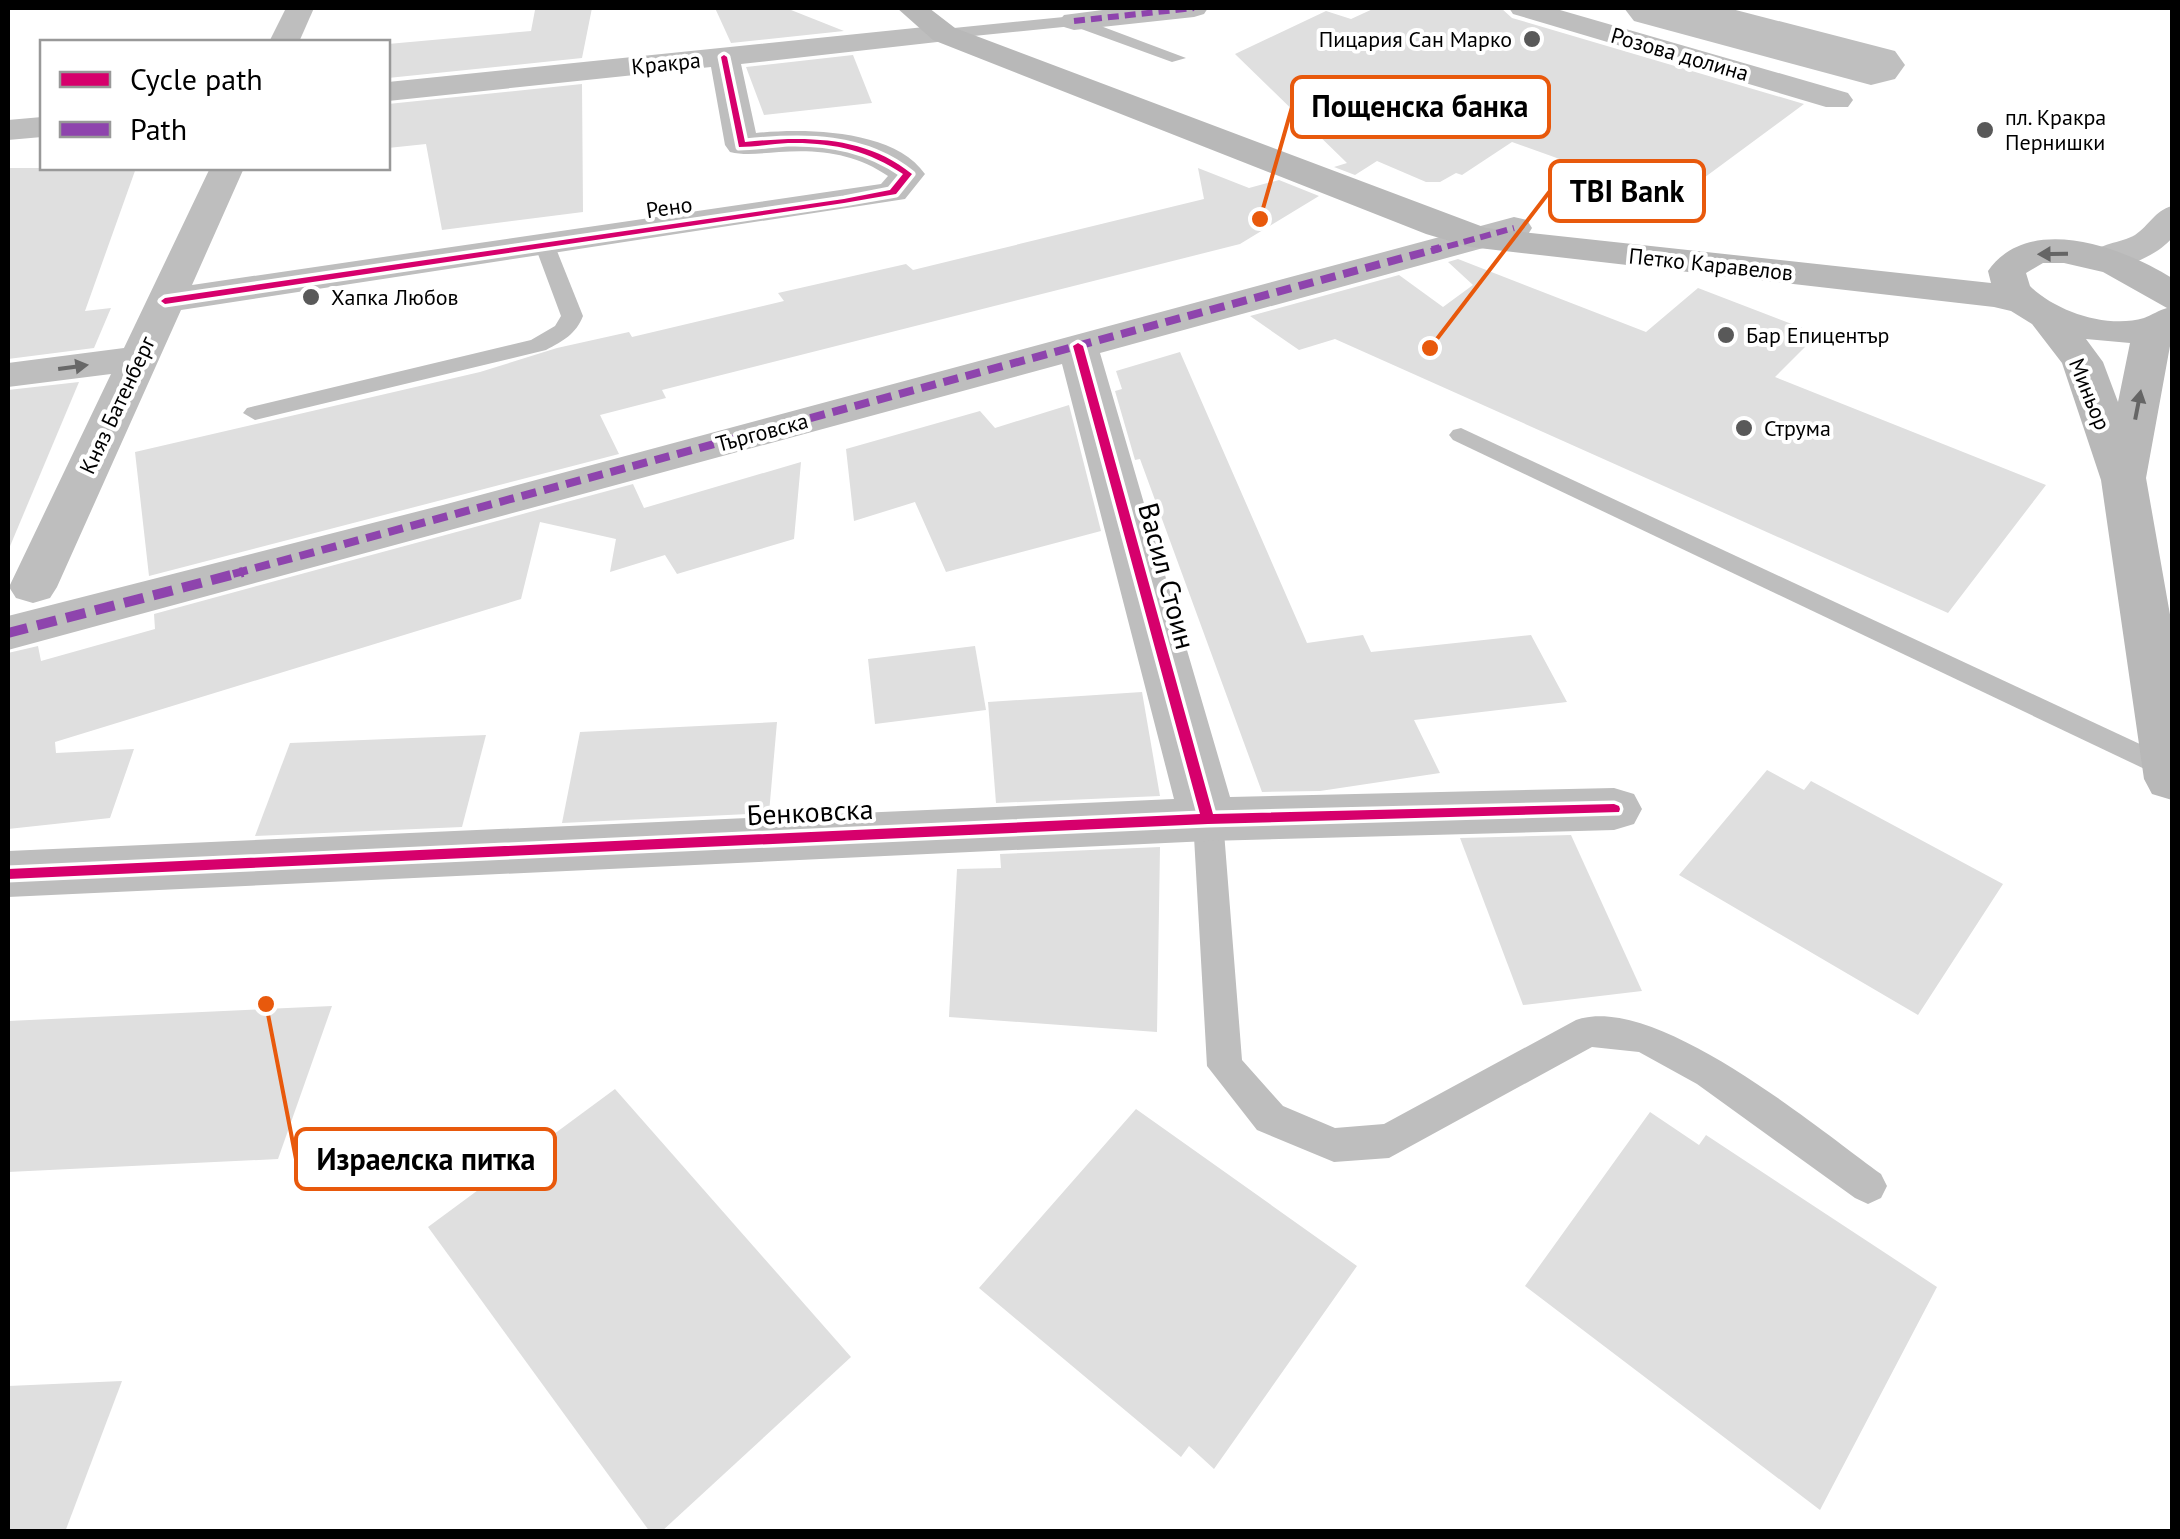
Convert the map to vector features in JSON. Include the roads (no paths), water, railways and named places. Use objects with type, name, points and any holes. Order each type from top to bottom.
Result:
[{"type":"main road","name":"Петко Каравелов","points":[[910,8],[944,34],[1400,210],[1499,233],[1994,295],[2102,331],[2164,289],[2104,259],[2047,252],[2010,264],[1499,233]]},
{"type":"main road","name":"Миньор","points":[[2010,264],[2006,278],[2010,286],[2036,309],[2082,362],[2124,480],[2172,775]]},
{"type":"main road","points":[[1862,281],[2022,341],[2091,392]]},
{"type":"main road","name":"Миньор","points":[[2124,480],[2164,289]]},
{"type":"street","points":[[285,40],[300,8]]},
{"type":"street","points":[[1074,21],[1194,8]]},
{"type":"street","name":"Розова долина","points":[[1523,8],[1837,100]]},
{"type":"street","name":"Кракра","points":[[390,91],[944,34]]},
{"type":"street","name":"Рено","points":[[165,301],[894,192],[908,174],[860,147],[801,138],[742,146],[724,57]]},
{"type":"street","points":[[8,130],[40,126]]},
{"type":"street","name":"Княз Батенберг","points":[[32,587],[225,170]]},
{"type":"street","name":"Търговска","points":[[8,633],[454,517],[1499,233]]},
{"type":"street","name":"Васил Стоин","points":[[1078,346],[1208,819]]},
{"type":"street","points":[[8,375],[139,358]]},
{"type":"street","name":"Бенковска","points":[[8,874],[1208,819],[1614,809]]},
{"type":"lane","points":[[944,34],[1074,21],[1178,58]]},
{"type":"lane","points":[[255,414],[538,344],[560,334],[570,325],[572,316],[545,246]]},
{"type":"lane","points":[[1461,435],[2172,775]]},
{"type":"lane","points":[[1208,819],[1225,1066],[1270,1118],[1334,1145],[1388,1141],[1588,1031],[1644,1038],[1710,1073],[1868,1186]]},
{"type":"waterway","name":"Струма","points":[[1656,8],[1871,65]]},
{"type":"place","name":"Пицария Сан Марко","points":[[1532,39]]},
{"type":"place","name":"пл. Кракра Пернишки","points":[[1985,130]]},
{"type":"place","name":"Пощенска банка","points":[[1260,219]]},
{"type":"place","name":"Хапка Любов","points":[[311,297]]},
{"type":"place","name":"Бар Епицентър","points":[[1726,335]]},
{"type":"place","name":"TBI Bank","points":[[1430,348]]},
{"type":"place","name":"Струма","points":[[1744,428]]},
{"type":"place","name":"Израелска питка","points":[[266,1004]]}]
